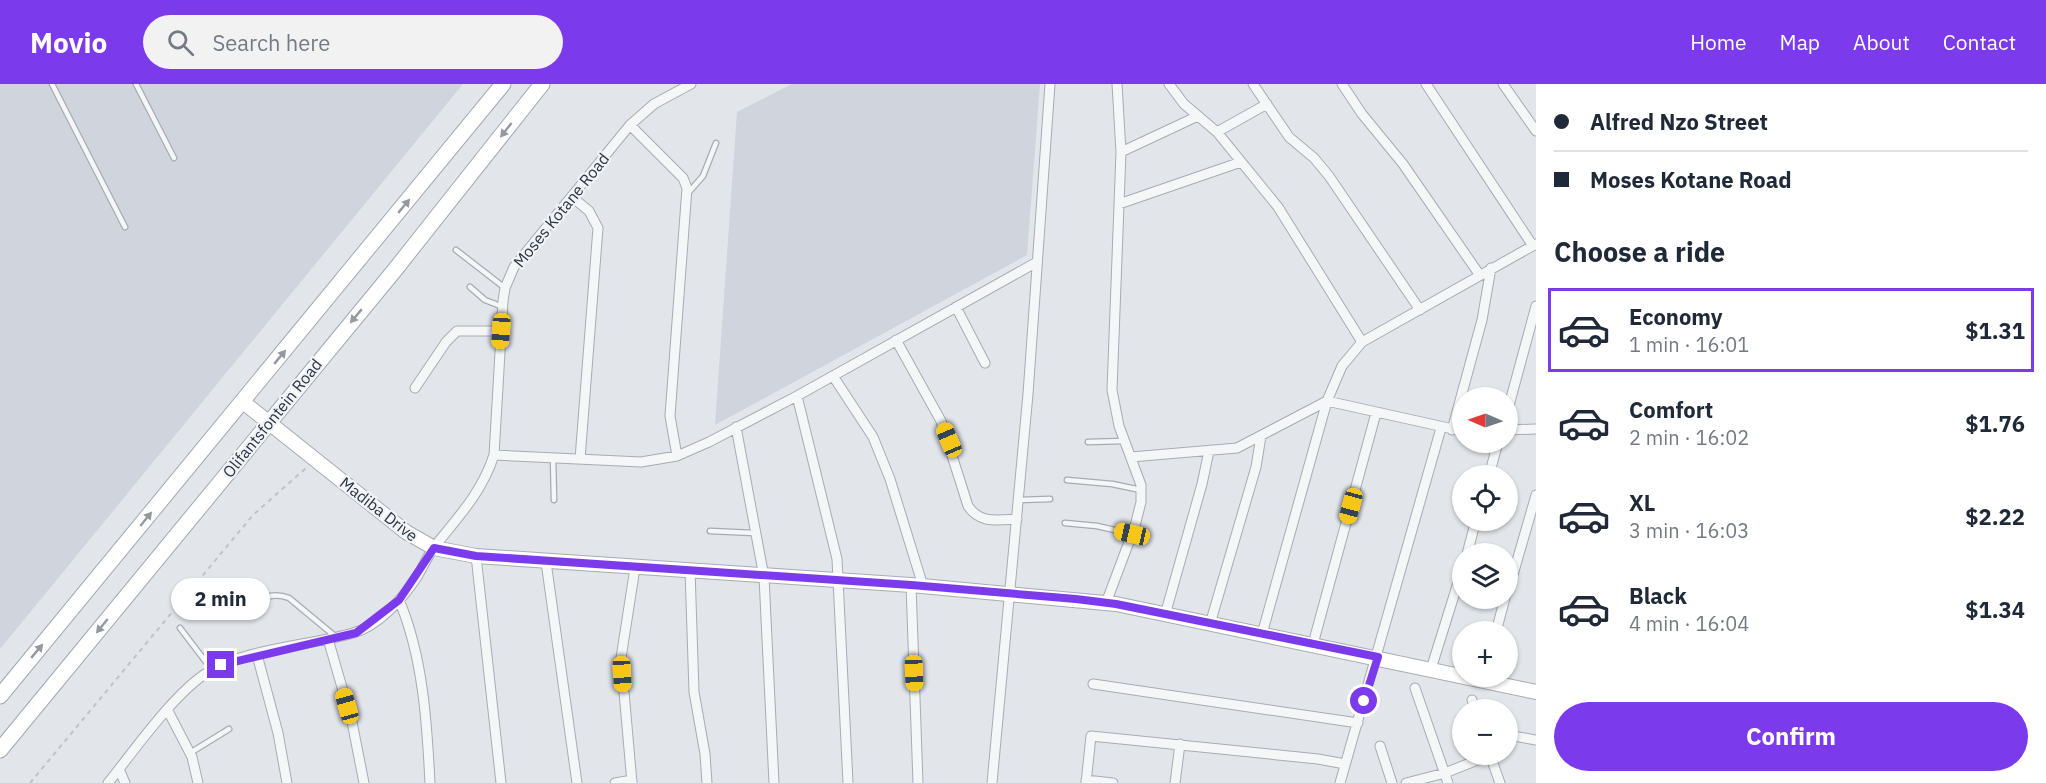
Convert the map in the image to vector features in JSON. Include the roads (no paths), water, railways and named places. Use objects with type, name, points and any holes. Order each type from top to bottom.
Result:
[{"type":"main road","name":"Olifantsfontein Road","points":[[0,696],[503,84]]},
{"type":"main road","name":"Olifantsfontein Road","points":[[0,750],[394,271],[542,84]]},
{"type":"street","name":"Moses Kotane Road","points":[[108,783],[195,681],[212,670],[257,654],[356,633],[399,600],[434,548],[482,487],[494,455],[503,307],[506,288],[514,267],[630,125],[654,104],[692,84]]},
{"type":"street","points":[[992,783],[1017,519],[1050,84]]},
{"type":"street","points":[[1106,603],[1138,515],[1141,490],[1116,414],[1112,390],[1121,152],[1117,84]]},
{"type":"street","points":[[1169,84],[1184,104],[1217,132],[1278,207],[1362,342]]},
{"type":"street","points":[[1253,84],[1289,137],[1314,158],[1329,176],[1420,310]]},
{"type":"street","points":[[1342,84],[1362,114],[1403,165],[1479,274]]},
{"type":"street","points":[[1262,634],[1327,401],[1342,366],[1362,342],[1534,245],[1426,84]]},
{"type":"street","points":[[1503,84],[1536,131]]},
{"type":"street","points":[[1217,132],[1267,104]]},
{"type":"street","points":[[1121,152],[1198,116]]},
{"type":"street","points":[[630,125],[683,178],[687,194],[670,416],[677,456]]},
{"type":"street","points":[[1119,204],[1241,162]]},
{"type":"street","points":[[572,197],[590,211],[598,228],[580,459]]},
{"type":"street","points":[[494,455],[641,462],[677,456],[797,396],[1037,262]]},
{"type":"street","points":[[1464,387],[1482,320],[1491,268]]},
{"type":"street","points":[[1514,387],[1536,306]]},
{"type":"street","points":[[956,307],[985,363]]},
{"type":"street","points":[[415,388],[446,342],[457,331],[501,331]]},
{"type":"street","points":[[896,340],[941,420],[968,506],[974,515],[988,520],[1017,519]]},
{"type":"street","points":[[833,376],[873,437],[890,479],[917,585],[918,783]]},
{"type":"street","points":[[797,396],[831,527],[838,580],[849,783]]},
{"type":"street","points":[[1131,457],[1237,448],[1327,401],[1452,430]]},
{"type":"street","name":"Madiba Drive","points":[[243,402],[406,532],[434,548],[476,556],[546,562],[917,585],[1106,603],[1452,673]]},
{"type":"street","points":[[1313,644],[1376,413]]},
{"type":"street","points":[[736,427],[764,577],[774,783]]},
{"type":"street","points":[[1340,783],[1378,657],[1441,428]]},
{"type":"street","points":[[1518,430],[1536,429]]},
{"type":"street","points":[[1210,624],[1256,467],[1261,436]]},
{"type":"street","points":[[1165,615],[1209,451]]},
{"type":"street","points":[[1518,557],[1536,495]]},
{"type":"street","points":[[476,556],[501,783]]},
{"type":"street","points":[[546,562],[577,783]]},
{"type":"street","points":[[615,783],[632,781],[621,658],[635,568]]},
{"type":"street","points":[[690,570],[694,692],[705,754],[707,783]]},
{"type":"street","points":[[399,600],[414,645],[428,738],[430,783]]},
{"type":"street","points":[[1431,669],[1452,602]]},
{"type":"street","points":[[332,638],[364,783]]},
{"type":"street","points":[[257,654],[278,733],[287,783]]},
{"type":"street","points":[[1094,684],[1358,723]]},
{"type":"street","name":"Madiba Drive","points":[[1518,685],[1535,688]]},
{"type":"street","points":[[1415,688],[1448,783]]},
{"type":"street","points":[[168,711],[190,753],[198,783]]},
{"type":"street","points":[[1113,783],[1086,782],[1091,736],[1318,759],[1345,764]]},
{"type":"street","points":[[1518,737],[1536,740]]},
{"type":"street","points":[[1175,783],[1180,744]]},
{"type":"street","points":[[1380,746],[1392,783]]},
{"type":"street","points":[[1406,783],[1445,773],[1490,754],[1500,783]]},
{"type":"street","points":[[119,769],[124,783]]},
{"type":"lane","points":[[52,84],[125,227]]},
{"type":"lane","points":[[136,84],[174,158]]},
{"type":"lane","points":[[687,194],[704,176],[716,143]]},
{"type":"lane","points":[[456,250],[506,288]]},
{"type":"lane","points":[[470,287],[485,300],[503,307]]},
{"type":"lane","points":[[1088,442],[1124,441]]},
{"type":"lane","points":[[553,458],[554,500]]},
{"type":"lane","points":[[1067,480],[1112,484],[1141,490]]},
{"type":"lane","points":[[1018,500],[1050,499]]},
{"type":"lane","points":[[1065,524],[1132,534]]},
{"type":"lane","points":[[710,531],[757,533]]},
{"type":"lane","points":[[250,605],[267,596],[280,594],[289,598],[332,638]]},
{"type":"lane","points":[[180,628],[212,670]]},
{"type":"lane","points":[[190,753],[230,729]]}]
